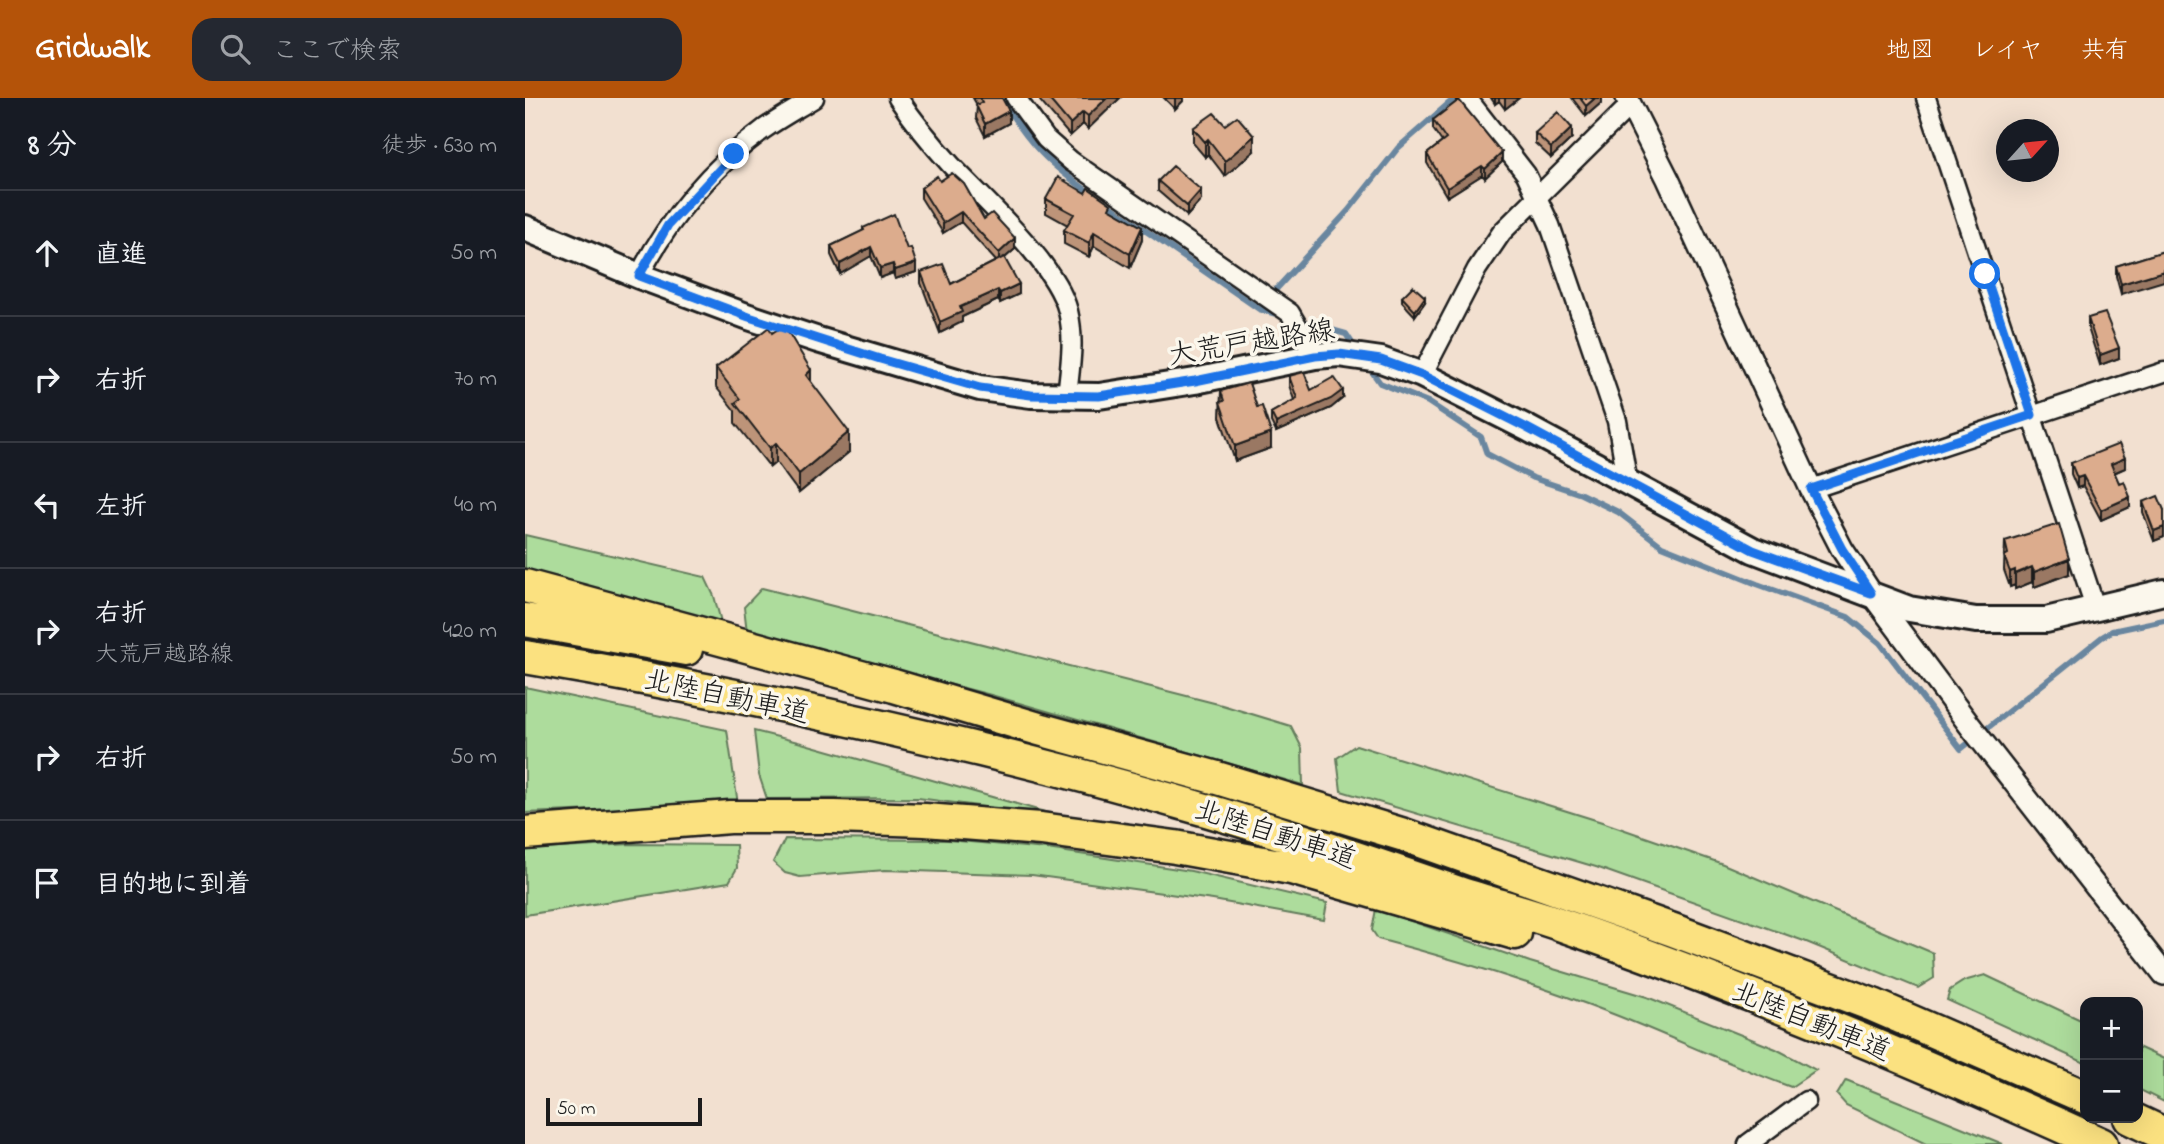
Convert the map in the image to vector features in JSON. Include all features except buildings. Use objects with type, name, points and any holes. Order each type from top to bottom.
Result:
[{"type":"highway","name":"北陸自動車道","points":[[525,586],[894,686],[1217,778],[1429,844],[1873,1005],[2080,1095]]},
{"type":"highway","name":"北陸自動車道","points":[[525,620],[666,645],[1039,729]]},
{"type":"highway","name":"北陸自動車道","points":[[525,657],[649,678],[820,714],[1013,758],[1207,810],[1506,909],[1558,923],[1720,983],[1855,1036],[2101,1144]]},
{"type":"highway","name":"北陸自動車道","points":[[525,833],[730,817],[835,817],[925,820],[1041,829],[1175,847],[1291,868],[1545,942],[1854,1042],[2001,1099]]},
{"type":"highway","points":[[2141,1123],[2164,1134]]},
{"type":"main road","name":"大荒戸越路線","points":[[525,228],[639,276],[818,340],[980,388],[1018,393],[1099,396],[1195,381],[1315,356],[1366,356],[1422,375],[1527,428],[1753,550],[1909,608],[1976,620],[2046,620],[2164,592]]},
{"type":"street","points":[[639,276],[668,225],[734,154],[764,129],[814,98]]},
{"type":"street","points":[[898,98],[916,125],[949,163],[1022,239],[1059,289],[1068,309],[1073,344],[1067,396]]},
{"type":"street","points":[[1016,98],[1046,139],[1070,160],[1290,313],[1315,356]]},
{"type":"street","points":[[1927,98],[2096,610]]},
{"type":"street","points":[[1469,100],[1525,174],[1550,225],[1617,421],[1628,484]]},
{"type":"street","points":[[1422,375],[1477,269],[1502,232],[1629,101],[1668,179],[1811,489],[1842,549],[1871,593],[1971,727],[2164,974]]},
{"type":"street","points":[[1811,489],[2164,372]]},
{"type":"street","points":[[1748,1144],[1806,1101]]},
{"type":"green space","points":[[525,535],[705,577],[714,596],[723,629],[525,576]]},
{"type":"green space","points":[[762,588],[1222,705],[1291,726],[1302,748],[1303,785],[991,695],[747,632],[744,607]]},
{"type":"green space","points":[[525,687],[727,730],[738,804],[525,813]]},
{"type":"green space","points":[[754,731],[1066,818],[918,798],[767,799],[759,775]]},
{"type":"green space","points":[[1356,745],[1602,822],[1723,864],[1933,953],[1934,978],[1918,988],[1804,941],[1596,867],[1341,791],[1337,758]]},
{"type":"green space","points":[[785,839],[948,840],[1047,849],[1191,871],[1327,903],[1324,920],[1213,900],[1032,875],[885,870],[800,877],[785,873],[773,862]]},
{"type":"green space","points":[[631,844],[736,845],[737,868],[729,882],[525,915],[525,850]]},
{"type":"green space","points":[[1376,909],[1530,962],[1647,997],[1776,1049],[1816,1070],[1791,1087],[1555,993],[1378,939],[1372,930]]},
{"type":"green space","points":[[1985,975],[2080,1020],[2080,1061],[1947,1000],[1950,990],[1964,981]]},
{"type":"green space","points":[[2143,1049],[2164,1059],[2164,1102],[2143,1092]]},
{"type":"green space","points":[[1846,1080],[2003,1144],[1926,1144],[1846,1105],[1837,1095]]},
{"type":"waterway","points":[[1001,98],[1041,152],[1063,173],[1092,194]]},
{"type":"waterway","points":[[1269,297],[1348,211],[1398,148],[1455,98]]},
{"type":"waterway","points":[[1104,202],[1259,309],[1283,316]]},
{"type":"waterway","points":[[1300,321],[1346,334],[1356,349]]},
{"type":"waterway","points":[[1368,366],[1380,383],[1428,402],[1481,437],[1487,454],[1533,478],[1581,494],[1618,512],[1662,546],[1848,617],[1880,643],[1961,749],[2102,637],[2112,631],[2164,620]]},
{"type":"route","points":[[734,154],[668,225],[639,276],[749,317],[880,359],[980,388],[1031,395],[1099,396],[1195,381],[1315,356],[1366,356],[1422,375],[1527,428],[1753,550],[1871,593],[1842,549],[1811,489],[2032,415],[1985,274]]}]
